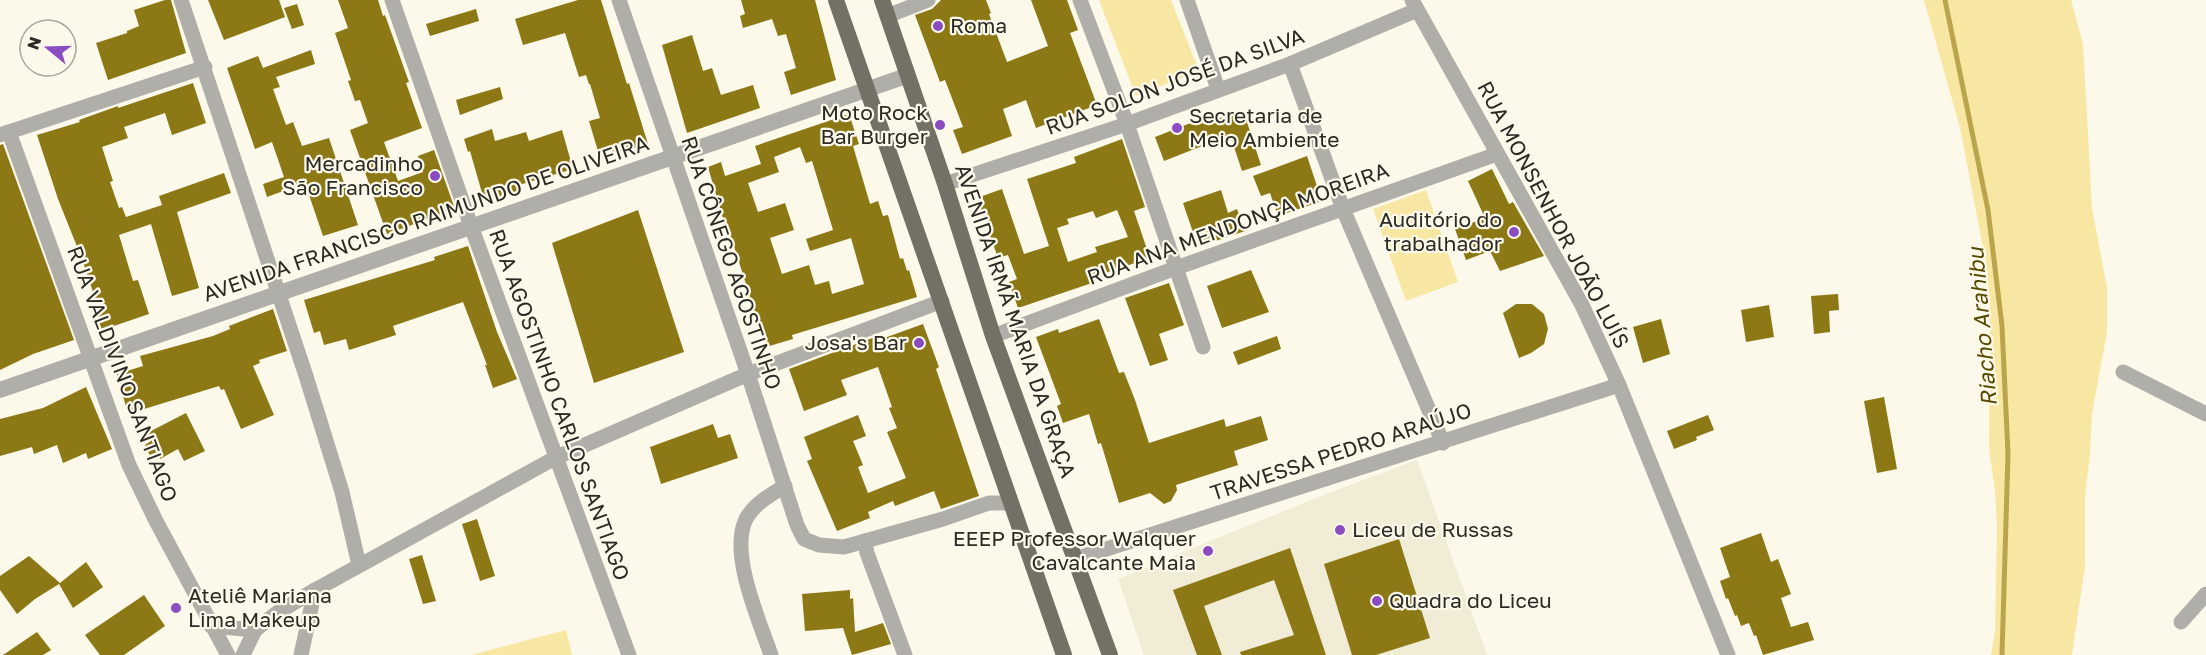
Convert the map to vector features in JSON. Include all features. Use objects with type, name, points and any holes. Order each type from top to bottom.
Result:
[{"type":"main road","points":[[836,0],[1064,655]]},
{"type":"main road","name":"AVENIDA IRMÃ MARIA DA GRAÇA","points":[[884,8],[945,184],[993,336],[1110,655]]},
{"type":"street","points":[[181,0],[280,294],[342,492],[359,565]]},
{"type":"street","name":"RUA AGOSTINHO CARLOS SANTIAGO","points":[[392,0],[555,459],[629,655]]},
{"type":"street","name":"RUA CÔNEGO AGOSTINHO","points":[[619,0],[748,374],[797,525],[804,539],[819,545],[844,547],[865,541]]},
{"type":"street","points":[[884,8],[928,0]]},
{"type":"street","points":[[1080,0],[1127,124],[1203,347]]},
{"type":"street","points":[[1187,0],[1218,89]]},
{"type":"street","name":"RUA SOLON JOSÉ DA SILVA","points":[[945,184],[1127,124],[1290,64],[1415,5]]},
{"type":"street","name":"RUA MONSENHOR JOÃO LUÍS","points":[[1415,5],[1582,305],[1619,385],[1728,655]]},
{"type":"street","points":[[1290,64],[1343,209],[1443,443]]},
{"type":"street","points":[[5,134],[204,67]]},
{"type":"street","name":"AVENIDA FRANCISCO RAIMUNDO DE OLIVEIRA","points":[[0,390],[906,76]]},
{"type":"street","name":"RUA VALDIVINO SANTIAGO","points":[[5,134],[92,359],[129,465],[228,655]]},
{"type":"street","name":"RUA ANA MENDONÇA MOREIRA","points":[[993,336],[1176,268],[1497,154]]},
{"type":"street","points":[[243,655],[255,630],[277,613],[359,565],[555,459],[748,374],[942,301]]},
{"type":"street","points":[[2123,372],[2206,414]]},
{"type":"street","name":"TRAVESSA PEDRO ARAÚJO","points":[[1075,559],[1619,385]]},
{"type":"street","points":[[771,655],[742,567],[741,539],[746,520],[758,503],[785,486]]},
{"type":"street","points":[[905,655],[867,553],[865,541],[943,519],[989,503],[1011,503]]},
{"type":"street","points":[[301,655],[315,590]]},
{"type":"street","points":[[2181,622],[2206,594]]},
{"type":"street","points":[[211,626],[255,630]]},
{"type":"shaded area","points":[[1099,0],[1171,0],[1199,71],[1136,96]]},
{"type":"shaded area","points":[[1924,0],[2071,0],[2083,44],[2092,208],[2107,288],[2107,332],[2092,414],[2085,495],[2085,566],[2072,655],[1991,655],[1995,631],[1997,524],[1989,449],[1990,308],[1987,268],[1960,128]]},
{"type":"shaded area","points":[[1426,190],[1458,282],[1406,301],[1373,209]]},
{"type":"shaded area","name":"Liceu de Russas","points":[[1417,460],[1487,655],[1144,655],[1118,579],[1313,499]]},
{"type":"shaded area","points":[[566,630],[572,655],[471,655]]},
{"type":"building","points":[[171,0],[186,53],[108,80],[96,43],[127,33],[139,26],[134,10]]},
{"type":"building","points":[[208,0],[279,0],[285,17],[224,40]]},
{"type":"building","points":[[338,0],[378,0],[409,82],[406,83],[422,128],[384,142],[398,181],[423,172],[418,156],[434,150],[455,209],[387,234],[350,130],[368,123],[360,100],[355,101],[348,81],[351,80],[335,33],[348,28]]},
{"type":"building","points":[[578,0],[601,0],[648,144],[600,158],[589,121],[600,118],[586,75],[579,77],[565,33],[523,45],[515,19]]},
{"type":"building","points":[[741,0],[815,0],[836,80],[791,95],[784,72],[796,68],[786,34],[778,36],[772,19],[743,28],[740,16],[745,14]]},
{"type":"building","points":[[941,0],[986,0],[1007,62],[1048,46],[1031,0],[1067,0],[1078,30],[1070,33],[1097,105],[1036,128],[1026,100],[1003,109],[1012,136],[962,154],[953,130],[963,127],[945,80],[940,82],[915,15],[932,9]]},
{"type":"building","points":[[297,4],[304,25],[292,29],[284,8]]},
{"type":"building","points":[[476,9],[479,21],[430,36],[426,24]]},
{"type":"building","points":[[692,35],[703,71],[712,68],[721,95],[753,85],[760,108],[687,133],[662,45]]},
{"type":"building","points":[[311,50],[315,64],[276,77],[280,87],[273,89],[286,125],[293,122],[302,146],[329,138],[358,225],[323,236],[305,183],[267,197],[263,184],[284,177],[272,142],[255,149],[227,68],[258,56],[263,68]]},
{"type":"building","points":[[193,83],[206,123],[172,135],[165,113],[124,127],[128,138],[102,147],[113,181],[110,182],[119,208],[122,207],[126,217],[162,205],[159,196],[224,173],[231,193],[177,212],[199,288],[172,296],[151,224],[119,235],[133,281],[138,280],[149,314],[102,330],[90,300],[95,298],[82,259],[58,199],[37,135],[80,122],[79,120],[118,106],[118,108]]},
{"type":"building","points":[[500,87],[503,99],[460,115],[456,100]]},
{"type":"building","points":[[1243,110],[1261,165],[1242,171],[1230,135],[1164,161],[1155,137],[1201,119],[1203,124]]},
{"type":"building","points":[[849,114],[859,144],[853,146],[870,204],[878,201],[883,216],[888,215],[900,259],[903,258],[907,271],[909,270],[917,297],[792,335],[793,339],[766,347],[708,167],[721,162],[725,176],[761,164],[755,146]],"holes":[[[800,147],[806,163],[812,161],[833,230],[806,239],[810,251],[851,238],[864,284],[832,294],[829,281],[815,285],[809,265],[782,274],[770,238],[794,230],[785,203],[758,212],[748,183],[779,172],[774,157]]]},
{"type":"building","points":[[492,129],[495,141],[526,132],[529,141],[562,130],[573,169],[519,185],[520,191],[484,200],[470,151],[468,152],[464,139]]},
{"type":"building","points":[[1122,139],[1145,207],[1134,211],[1150,258],[1090,278],[1092,283],[1018,308],[1009,282],[1017,279],[1008,255],[998,258],[977,198],[1002,189],[1024,254],[1049,246],[1027,179],[1076,163],[1074,157]],"holes":[[[1117,210],[1128,237],[1095,247],[1097,252],[1068,262],[1057,228],[1069,224],[1067,219],[1093,211],[1096,218]]]},
{"type":"building","points":[[3,144],[74,340],[33,354],[0,370],[0,145]]},
{"type":"building","points":[[1307,156],[1322,201],[1278,216],[1270,193],[1261,196],[1253,176]]},
{"type":"building","points":[[1492,169],[1509,204],[1513,202],[1544,256],[1500,271],[1490,251],[1466,260],[1455,229],[1485,218],[1468,181]]},
{"type":"building","points":[[1221,190],[1228,213],[1237,209],[1245,231],[1198,247],[1183,203]]},
{"type":"building","points":[[638,210],[684,352],[594,383],[552,243]]},
{"type":"building","points":[[468,246],[497,332],[517,379],[493,388],[485,365],[487,365],[463,302],[393,326],[396,335],[349,350],[346,339],[324,345],[320,331],[314,333],[304,300],[435,260],[434,257]]},
{"type":"building","points":[[1251,270],[1269,312],[1222,328],[1207,286]]},
{"type":"building","points":[[1169,283],[1184,325],[1159,334],[1168,360],[1150,366],[1125,298]]},
{"type":"building","points":[[1838,294],[1839,310],[1829,311],[1830,332],[1814,334],[1811,296]]},
{"type":"building","points":[[1516,304],[1532,304],[1544,314],[1548,329],[1544,344],[1519,358],[1503,313]]},
{"type":"building","points":[[1769,305],[1774,337],[1746,342],[1741,310]]},
{"type":"building","points":[[273,309],[287,351],[259,360],[260,363],[253,366],[274,415],[241,429],[224,389],[221,390],[219,386],[128,414],[117,374],[143,366],[140,356],[213,336],[230,329],[229,326]]},
{"type":"building","points":[[1099,319],[1119,373],[1124,372],[1149,443],[1224,419],[1226,427],[1261,416],[1268,440],[1234,451],[1238,465],[1176,485],[1177,490],[1171,501],[1164,504],[1150,493],[1119,503],[1101,443],[1098,444],[1089,414],[1063,423],[1057,406],[1061,404],[1036,337],[1058,329],[1059,333]]},
{"type":"building","points":[[1661,319],[1670,354],[1643,363],[1633,327]]},
{"type":"building","points":[[923,324],[939,367],[936,369],[979,496],[941,509],[934,491],[895,506],[893,501],[868,512],[870,518],[837,531],[807,461],[812,459],[804,437],[858,415],[866,436],[853,441],[863,465],[858,467],[868,493],[906,478],[887,432],[897,428],[889,408],[892,407],[878,367],[841,380],[847,395],[804,411],[789,369],[875,337],[876,341]]},
{"type":"building","points":[[1277,336],[1281,349],[1238,365],[1233,352]]},
{"type":"building","points":[[86,387],[112,449],[88,459],[86,453],[63,463],[57,445],[34,454],[32,447],[0,456],[0,419],[43,408]]},
{"type":"building","points":[[1884,397],[1897,469],[1877,473],[1864,401]]},
{"type":"building","points":[[186,413],[205,451],[184,461],[178,449],[160,459],[158,454],[151,458],[145,445],[151,441],[147,433]]},
{"type":"building","points":[[1708,415],[1714,430],[1674,449],[1667,431]]},
{"type":"building","points":[[713,424],[718,438],[730,434],[738,458],[661,484],[650,447]]},
{"type":"building","points":[[477,519],[495,576],[480,581],[462,524]]},
{"type":"building","points":[[1761,533],[1771,562],[1778,559],[1791,594],[1781,598],[1791,627],[1808,622],[1814,640],[1763,655],[1749,623],[1741,626],[1737,615],[1735,616],[1720,581],[1730,577],[1720,548]]},
{"type":"building","name":"Quadra do Liceu","points":[[1399,539],[1430,638],[1376,655],[1352,655],[1324,564]]},
{"type":"building","points":[[1290,548],[1326,655],[1241,655],[1240,652],[1294,635],[1274,580],[1204,606],[1222,655],[1197,655],[1173,590]]},
{"type":"building","points":[[422,555],[436,601],[423,604],[409,559]]},
{"type":"building","points":[[29,556],[60,583],[86,562],[103,587],[73,608],[59,584],[17,614],[0,590],[0,576]]},
{"type":"building","points":[[850,590],[850,599],[853,598],[855,632],[883,623],[891,644],[852,655],[843,628],[805,631],[802,594]]},
{"type":"building","points":[[144,595],[165,626],[124,655],[100,655],[85,635]]},
{"type":"building","points":[[37,632],[51,650],[43,655],[3,655]]},
{"type":"waterway","name":"Riacho Arahibu","points":[[1945,0],[1988,210],[2002,326],[2008,454],[2002,655]]},
{"type":"place","name":"Roma","points":[[938,26]]},
{"type":"place","name":"Moto Rock Bar Burger","points":[[940,125]]},
{"type":"place","name":"Secretaria de Meio Ambiente","points":[[1177,128]]},
{"type":"place","name":"Mercadinho São Francisco","points":[[435,176]]},
{"type":"place","name":"Auditório do trabalhador","points":[[1514,232]]},
{"type":"place","name":"Josa's Bar","points":[[919,343]]},
{"type":"place","name":"Liceu de Russas","points":[[1340,530]]},
{"type":"place","name":"EEEP Professor Walquer Cavalcante Maia","points":[[1208,551]]},
{"type":"place","name":"Quadra do Liceu","points":[[1377,601]]},
{"type":"place","name":"Ateliê Mariana Lima Makeup","points":[[176,608]]}]
